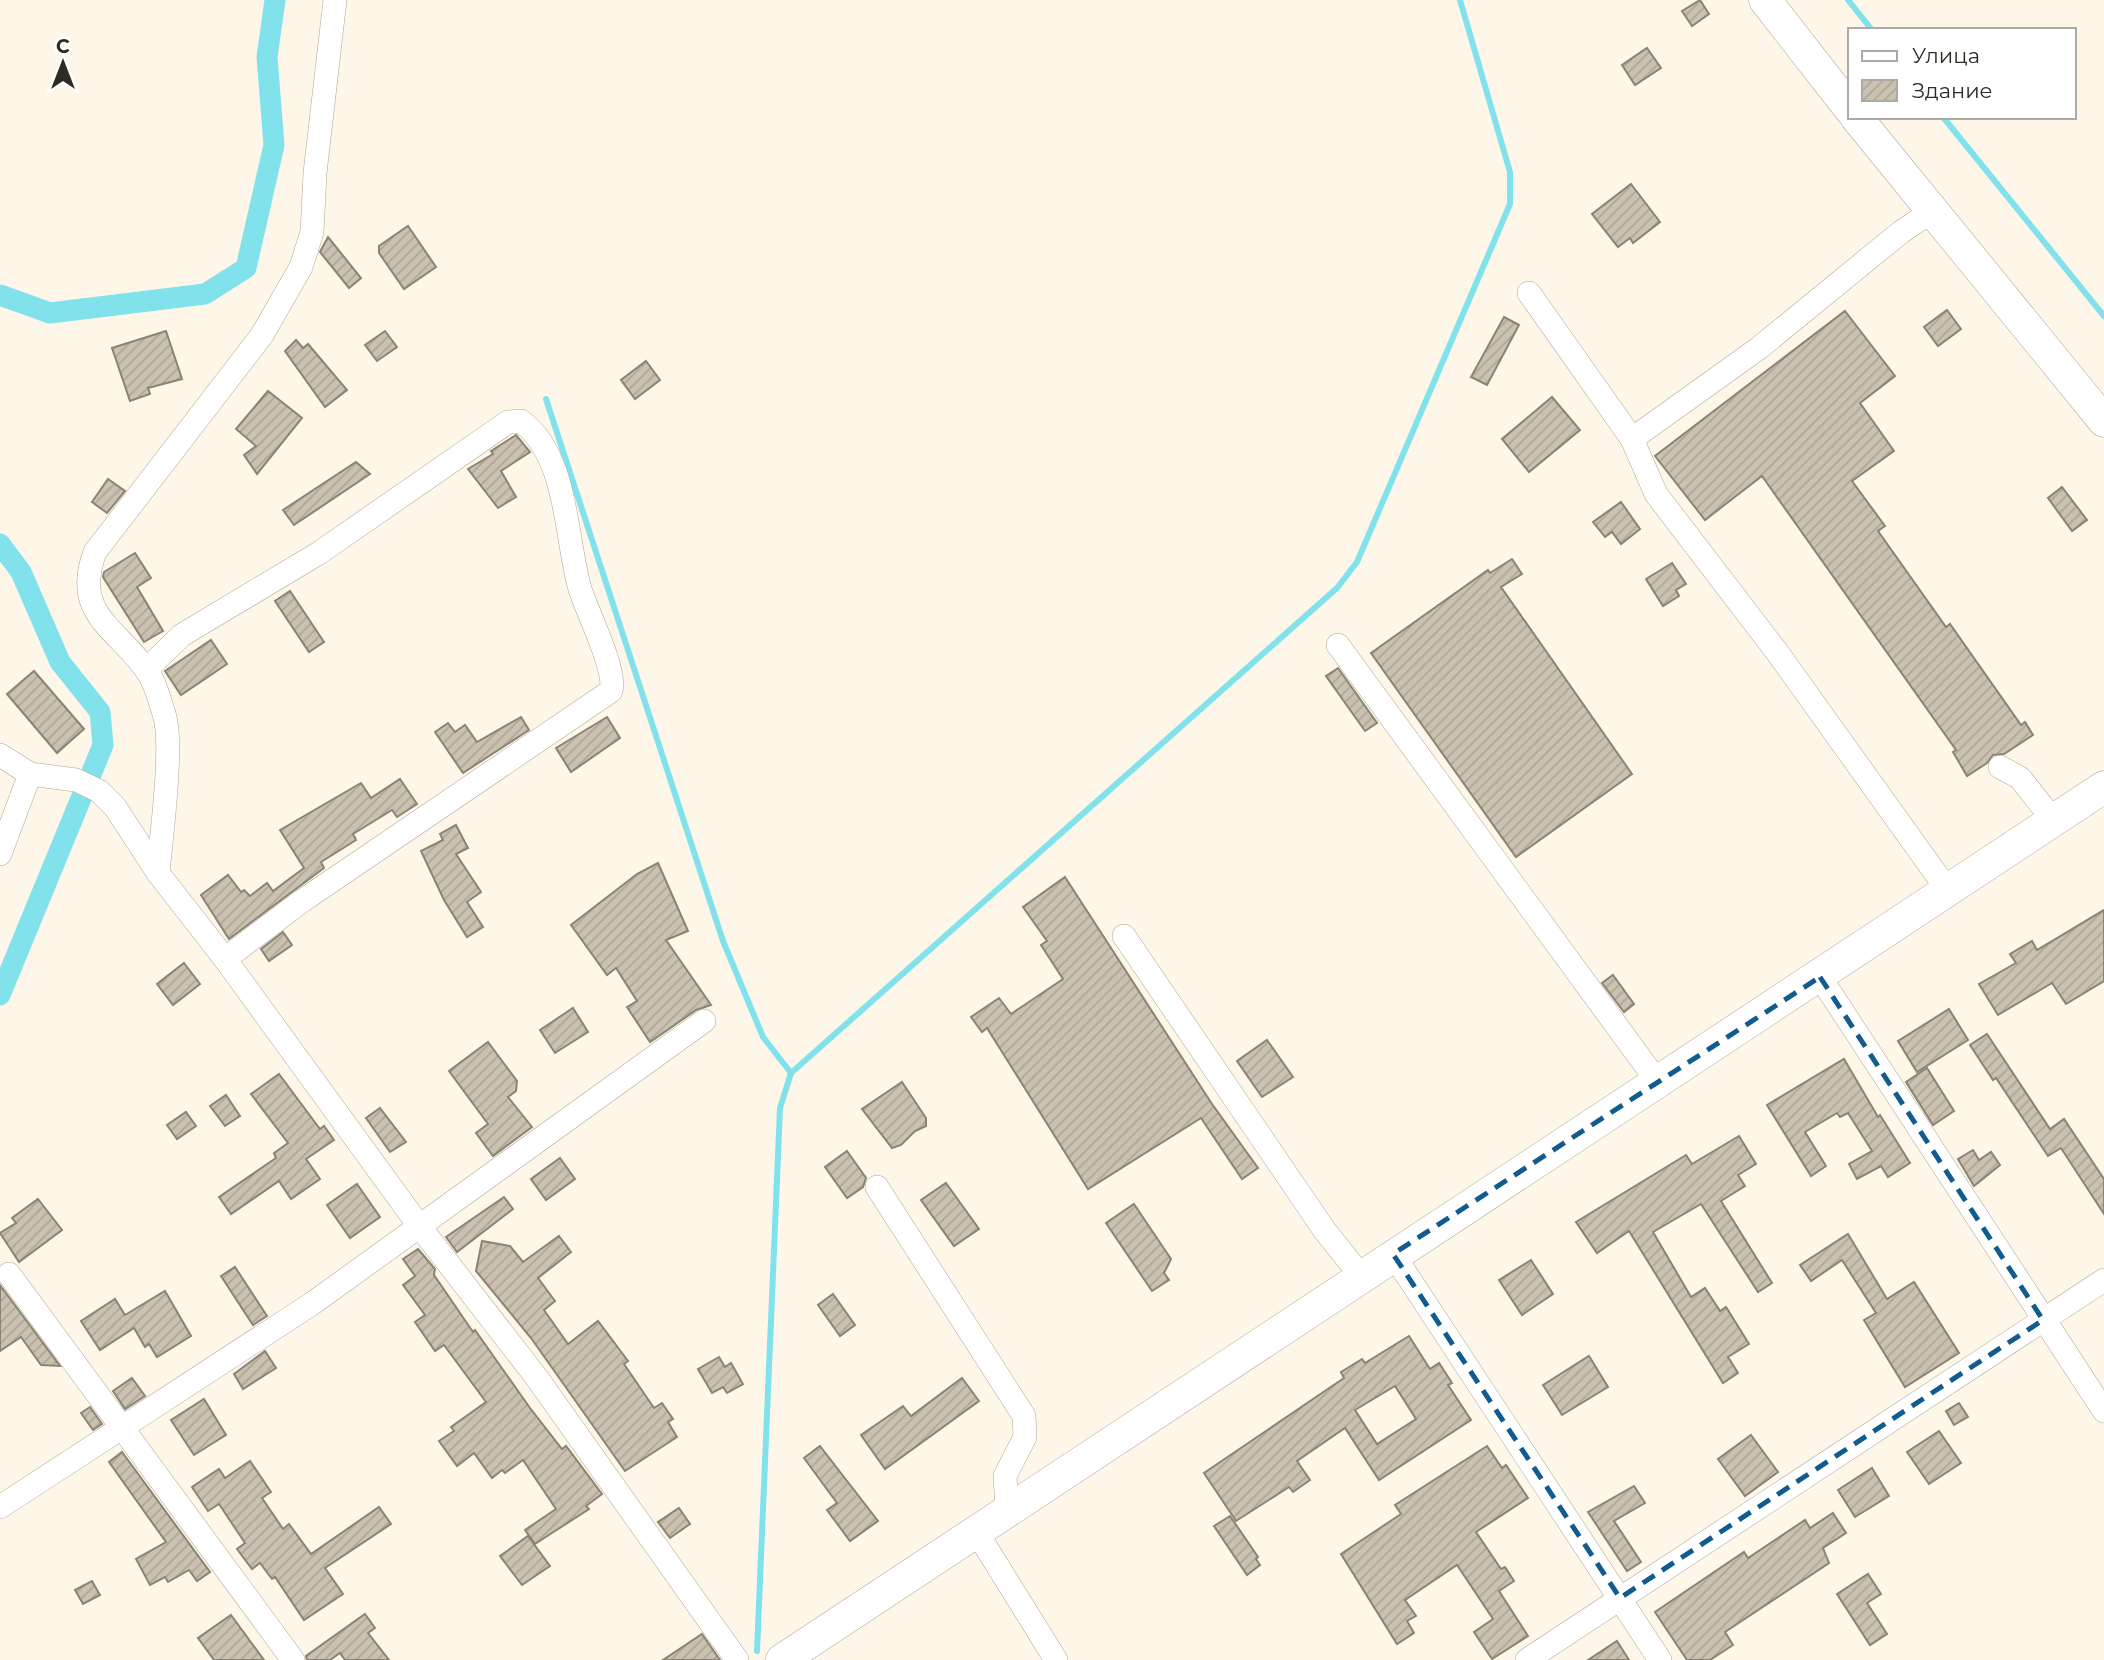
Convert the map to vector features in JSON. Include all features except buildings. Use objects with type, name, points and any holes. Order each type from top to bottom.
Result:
[{"type":"main road","points":[[1765,0],[1848,106]]},
{"type":"main road","points":[[1858,119],[2104,421]]},
{"type":"main road","points":[[782,1660],[1393,1254],[1949,892],[2104,787]]},
{"type":"street","points":[[158,873],[167,750],[166,718],[149,674],[122,645],[95,608],[87,588],[90,565],[96,552],[262,335],[301,267],[312,232],[315,173],[335,0]]},
{"type":"street","points":[[1632,439],[1759,348],[1901,232],[1931,212]]},
{"type":"street","points":[[1529,293],[1632,439],[1656,494],[1785,663],[1949,892]]},
{"type":"street","points":[[149,674],[151,665],[182,635],[319,553],[508,422],[521,421],[545,450],[561,493],[580,587],[610,673],[611,691],[313,893],[225,959]]},
{"type":"street","points":[[1338,645],[1657,1081]]},
{"type":"street","points":[[0,755],[30,774],[76,780],[99,791],[115,807],[158,873],[225,959],[420,1227],[537,1378],[737,1660]]},
{"type":"street","points":[[2000,767],[2020,778],[2054,821]]},
{"type":"street","points":[[0,855],[30,774]]},
{"type":"street","points":[[1124,936],[1325,1231],[1361,1276]]},
{"type":"street","points":[[1820,977],[2104,1412]]},
{"type":"street","points":[[0,1507],[302,1310],[704,1021]]},
{"type":"street","points":[[877,1187],[1024,1416],[1025,1437],[1005,1476],[1007,1509]]},
{"type":"street","points":[[1393,1254],[1660,1660]]},
{"type":"street","points":[[9,1274],[293,1660]]},
{"type":"street","points":[[1527,1660],[2104,1280]]},
{"type":"street","points":[[976,1531],[1056,1660]]},
{"type":"highlighted area","points":[[1820,977],[2043,1320],[1620,1598],[1393,1254]]},
{"type":"waterway","points":[[0,295],[50,313],[205,294],[246,268],[274,145],[267,57],[275,0]]},
{"type":"waterway","points":[[757,1651],[780,1108],[791,1073],[1337,588],[1357,562],[1510,204],[1510,172],[1460,0]]},
{"type":"waterway","points":[[1848,0],[1870,28]]},
{"type":"waterway","points":[[1945,119],[2104,316]]},
{"type":"waterway","points":[[546,399],[723,941],[763,1037],[791,1073]]},
{"type":"waterway","points":[[0,544],[21,572],[60,662],[100,712],[103,745],[0,995]]}]
